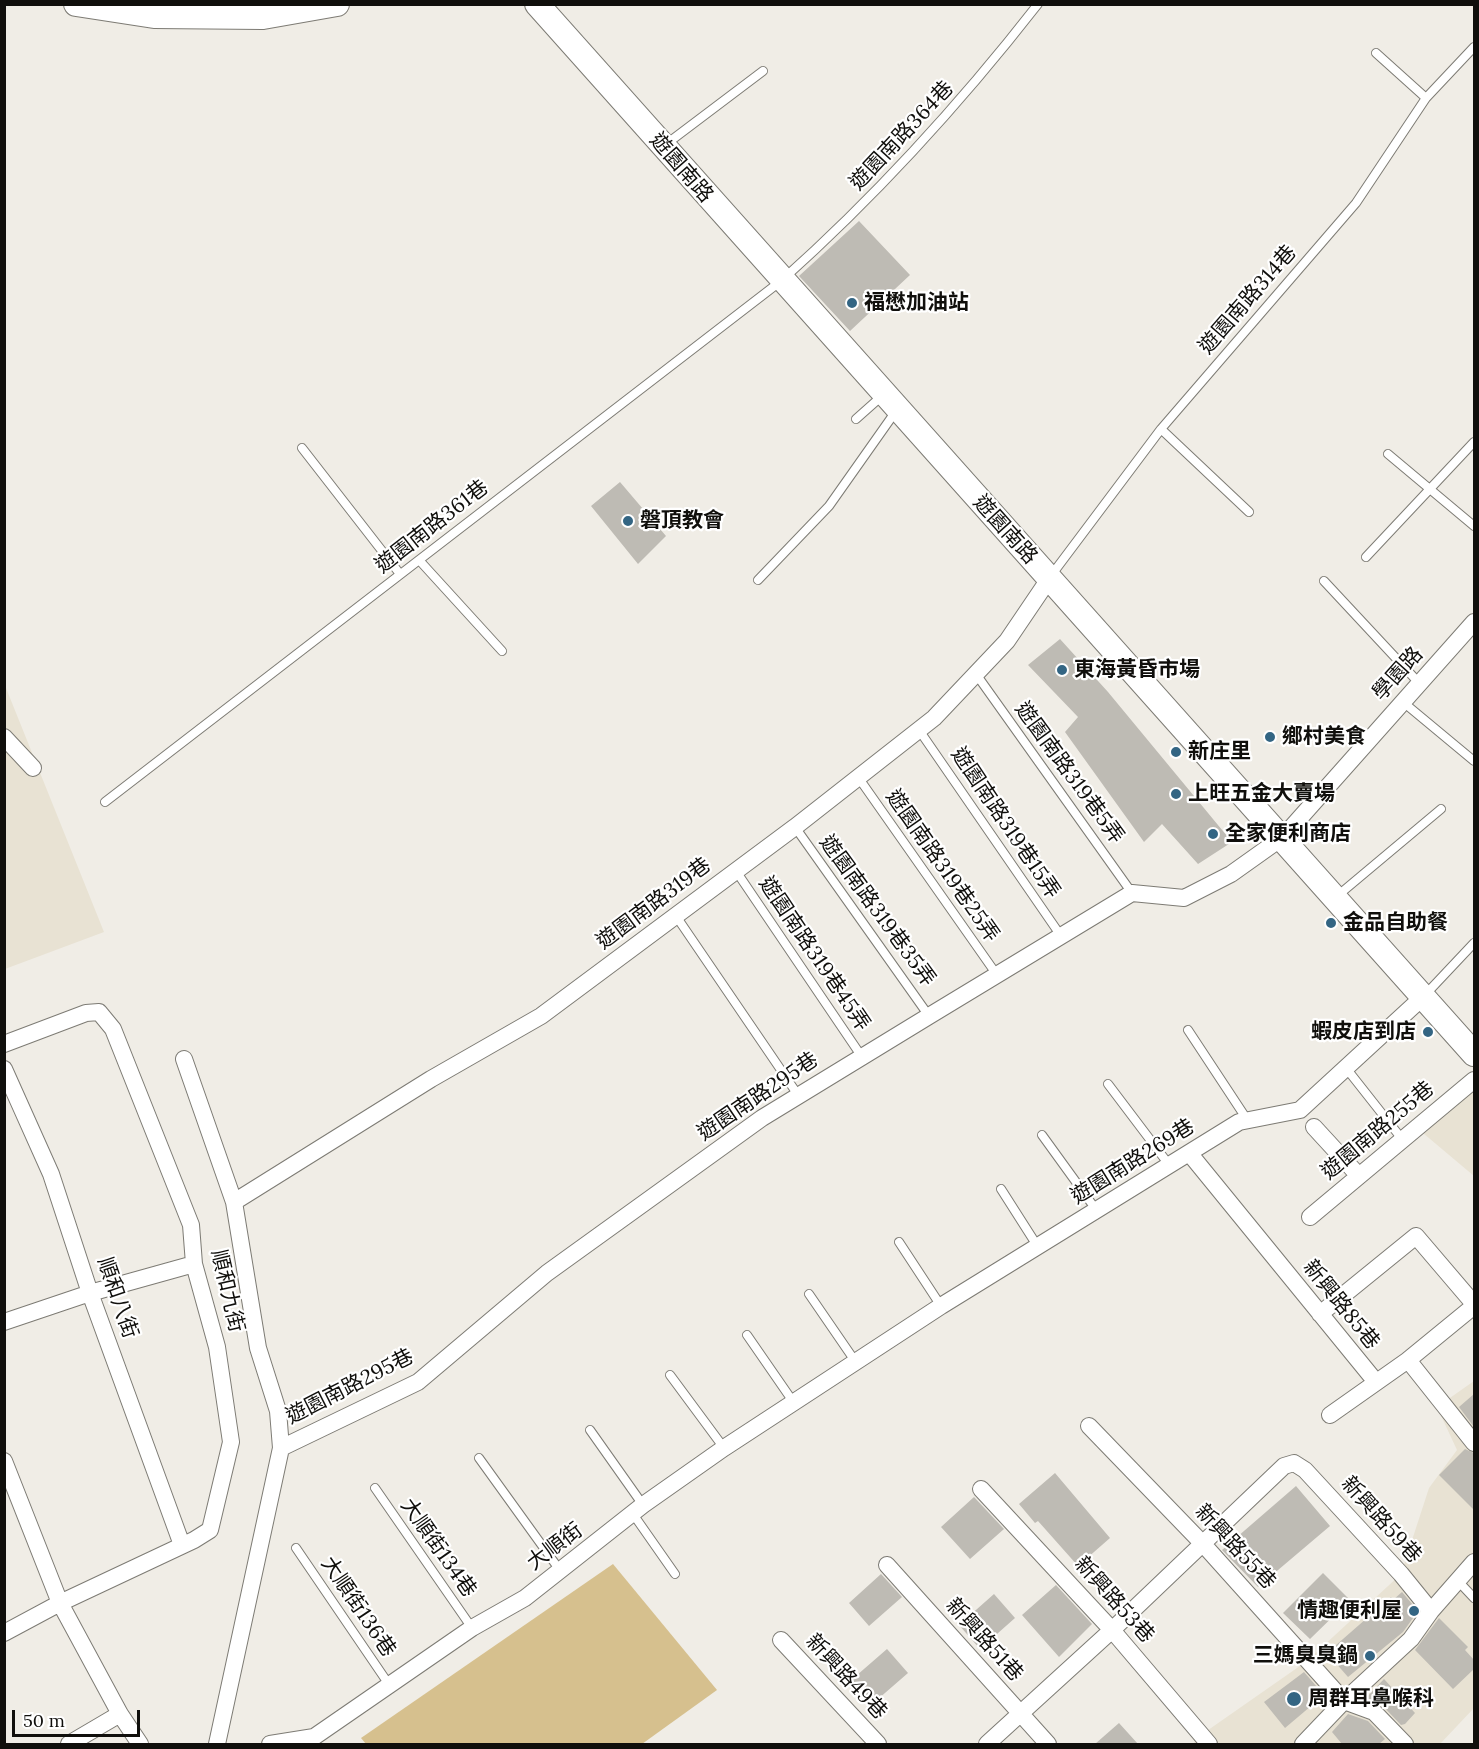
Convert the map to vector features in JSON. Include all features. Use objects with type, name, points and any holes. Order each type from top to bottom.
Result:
[{"type":"street","points":[[76,4],[154,16],[252,17],[337,4]]},
{"type":"street","name":"遊園南路","points":[[537,4],[781,281],[1282,837],[1474,1054]]},
{"type":"street","name":"遊園南路319巷","points":[[234,1202],[430,1079],[541,1016],[795,827],[934,718],[1007,641],[1049,579]]},
{"type":"street","name":"學園路","points":[[1282,837],[1474,622]]},
{"type":"street","points":[[4,737],[33,768]]},
{"type":"street","points":[[1132,893],[1184,898],[1231,874],[1282,837]]},
{"type":"street","name":"遊園南路295巷","points":[[281,1448],[418,1382],[547,1273],[762,1118],[1132,893]]},
{"type":"street","name":"遊園南路269巷","points":[[855,1361],[1239,1122],[1300,1110],[1424,996]]},
{"type":"street","name":"順和九街","points":[[4,1044],[86,1013],[99,1012],[113,1029],[191,1225],[194,1263],[217,1347],[231,1442],[210,1530],[4,1633]]},
{"type":"street","points":[[184,1059],[234,1202],[258,1348],[278,1411],[281,1448],[217,1744]]},
{"type":"street","name":"順和八街","points":[[4,1069],[51,1174],[90,1293],[182,1545]]},
{"type":"street","name":"遊園南路255巷","points":[[1310,1217],[1474,1080]]},
{"type":"street","points":[[1314,1127],[1359,1176]]},
{"type":"street","name":"新興路85巷","points":[[1190,1154],[1376,1382]]},
{"type":"street","points":[[1320,1314],[1416,1236],[1474,1305],[1408,1360],[1330,1415]]},
{"type":"street","points":[[4,1322],[90,1293],[194,1263]]},
{"type":"street","points":[[1408,1360],[1474,1443]]},
{"type":"street","name":"大順街","points":[[270,1744],[314,1737],[472,1628],[525,1598],[638,1509],[724,1448],[855,1361]]},
{"type":"street","name":"新興路55巷","points":[[1089,1426],[1203,1544],[1344,1701]]},
{"type":"street","points":[[4,1461],[60,1603],[120,1714],[140,1744]]},
{"type":"street","name":"新興路59巷","points":[[1203,1544],[1284,1466],[1294,1463],[1305,1470],[1401,1574],[1431,1611]]},
{"type":"street","name":"新興路53巷","points":[[981,1489],[1112,1630],[1209,1744]]},
{"type":"street","points":[[987,1744],[1203,1544]]},
{"type":"street","points":[[1303,1744],[1344,1701],[1412,1639],[1431,1611],[1474,1562]]},
{"type":"street","name":"新興路51巷","points":[[887,1565],[1048,1744]]},
{"type":"street","name":"新興路49巷","points":[[781,1640],[878,1744]]},
{"type":"street","points":[[1344,1701],[1374,1712],[1405,1744]]},
{"type":"street","points":[[69,1744],[120,1714]]},
{"type":"lane","name":"遊園南路364巷","points":[[781,281],[846,223],[982,77],[1038,4]]},
{"type":"lane","name":"遊園南路314巷","points":[[1049,579],[1161,429],[1356,203],[1426,98],[1474,46]]},
{"type":"lane","points":[[1376,53],[1426,98]]},
{"type":"lane","points":[[662,147],[763,71]]},
{"type":"lane","name":"遊園南路361巷","points":[[105,802],[781,281]]},
{"type":"lane","points":[[856,419],[890,402]]},
{"type":"lane","points":[[758,580],[829,506],[890,402]]},
{"type":"lane","points":[[1161,429],[1249,512]]},
{"type":"lane","points":[[1366,557],[1474,442]]},
{"type":"lane","points":[[302,448],[400,574]]},
{"type":"lane","points":[[1388,454],[1474,526]]},
{"type":"lane","points":[[419,560],[502,651]]},
{"type":"lane","points":[[1324,581],[1420,684]]},
{"type":"lane","name":"遊園南路319巷5弄","points":[[976,674],[1132,893]]},
{"type":"lane","points":[[1403,702],[1474,761]]},
{"type":"lane","name":"遊園南路319巷15弄","points":[[919,729],[1061,936]]},
{"type":"lane","name":"遊園南路319巷25弄","points":[[858,777],[997,975]]},
{"type":"lane","points":[[1336,898],[1441,809]]},
{"type":"lane","name":"遊園南路319巷35弄","points":[[795,827],[930,1016]]},
{"type":"lane","name":"遊園南路319巷45弄","points":[[736,871],[862,1057]]},
{"type":"lane","points":[[676,916],[798,1095]]},
{"type":"lane","points":[[1424,996],[1474,943]]},
{"type":"lane","points":[[1188,1030],[1248,1120]]},
{"type":"lane","points":[[1346,1068],[1402,1139]]},
{"type":"lane","points":[[1108,1084],[1170,1166]]},
{"type":"lane","points":[[1042,1135],[1097,1211]]},
{"type":"lane","points":[[1000,1189],[1038,1248]]},
{"type":"lane","points":[[899,1242],[941,1306]]},
{"type":"lane","points":[[809,1294],[855,1361]]},
{"type":"lane","points":[[747,1335],[795,1403]]},
{"type":"lane","points":[[670,1375],[724,1448]]},
{"type":"lane","points":[[590,1430],[675,1574]]},
{"type":"lane","points":[[479,1458],[559,1569]]},
{"type":"lane","name":"大順街134巷","points":[[375,1488],[472,1628]]},
{"type":"lane","name":"大順街136巷","points":[[296,1548],[390,1686]]},
{"type":"lane","points":[[1458,1581],[1474,1598]]},
{"type":"shaded area","points":[[4,683],[104,932],[5,969],[4,969]]},
{"type":"shaded area","points":[[1474,1078],[1474,1176],[1417,1128]]},
{"type":"shaded area","points":[[1474,1381],[1474,1708],[1440,1744],[1193,1744],[1201,1735],[1307,1661],[1401,1574],[1429,1488],[1457,1450],[1437,1407]]},
{"type":"shaded area","points":[[613,1564],[717,1690],[642,1744],[366,1744],[361,1738]]},
{"type":"building","name":"福懋加油站","points":[[859,221],[910,275],[850,331],[799,276]]},
{"type":"building","name":"磐頂教會","points":[[620,482],[666,536],[638,564],[591,506]]},
{"type":"building","points":[[1060,639],[1108,692],[1232,842],[1198,864],[1162,824],[1144,842],[1065,732],[1078,717],[1028,665]]},
{"type":"building","points":[[1474,1394],[1474,1427],[1459,1407]]},
{"type":"building","points":[[1465,1449],[1474,1453],[1474,1510],[1439,1475]]},
{"type":"building","points":[[1055,1473],[1110,1538],[1078,1566],[1038,1521],[1035,1523],[1019,1504]]},
{"type":"building","points":[[1296,1486],[1330,1526],[1258,1587],[1222,1550]]},
{"type":"building","points":[[974,1497],[1004,1529],[970,1559],[941,1527]]},
{"type":"building","points":[[1323,1573],[1350,1600],[1310,1639],[1283,1613]]},
{"type":"building","points":[[881,1574],[902,1597],[869,1626],[849,1603]]},
{"type":"building","points":[[1056,1585],[1092,1624],[1059,1657],[1022,1615]]},
{"type":"building","points":[[1402,1592],[1418,1611],[1403,1632],[1348,1677],[1327,1653],[1391,1597],[1393,1600]]},
{"type":"building","points":[[994,1594],[1015,1618],[980,1649],[959,1625]]},
{"type":"building","points":[[1439,1618],[1468,1647],[1465,1650],[1474,1660],[1474,1669],[1453,1689],[1415,1650]]},
{"type":"building","points":[[887,1649],[908,1673],[870,1706],[849,1682]]},
{"type":"building","name":"周群耳鼻喉科","points":[[1304,1672],[1324,1695],[1285,1728],[1264,1702]]},
{"type":"building","points":[[1384,1679],[1415,1713],[1405,1724],[1401,1725],[1381,1704],[1366,1698]]},
{"type":"building","points":[[1348,1714],[1368,1721],[1385,1739],[1379,1744],[1342,1744],[1332,1732]]},
{"type":"building","points":[[1119,1723],[1138,1744],[1095,1744]]},
{"type":"place","name":"福懋加油站","points":[[852,303]]},
{"type":"place","name":"磐頂教會","points":[[628,521]]},
{"type":"place","name":"東海黃昏市場","points":[[1062,670]]},
{"type":"place","name":"鄉村美食","points":[[1270,737]]},
{"type":"place","name":"新庄里","points":[[1176,752]]},
{"type":"place","name":"上旺五金大賣場","points":[[1176,794]]},
{"type":"place","name":"全家便利商店","points":[[1213,834]]},
{"type":"place","name":"金品自助餐","points":[[1331,923]]},
{"type":"place","name":"蝦皮店到店","points":[[1428,1032]]},
{"type":"place","name":"情趣便利屋","points":[[1414,1611]]},
{"type":"place","name":"三媽臭臭鍋","points":[[1370,1656]]},
{"type":"place","name":"周群耳鼻喉科","points":[[1294,1699]]}]
